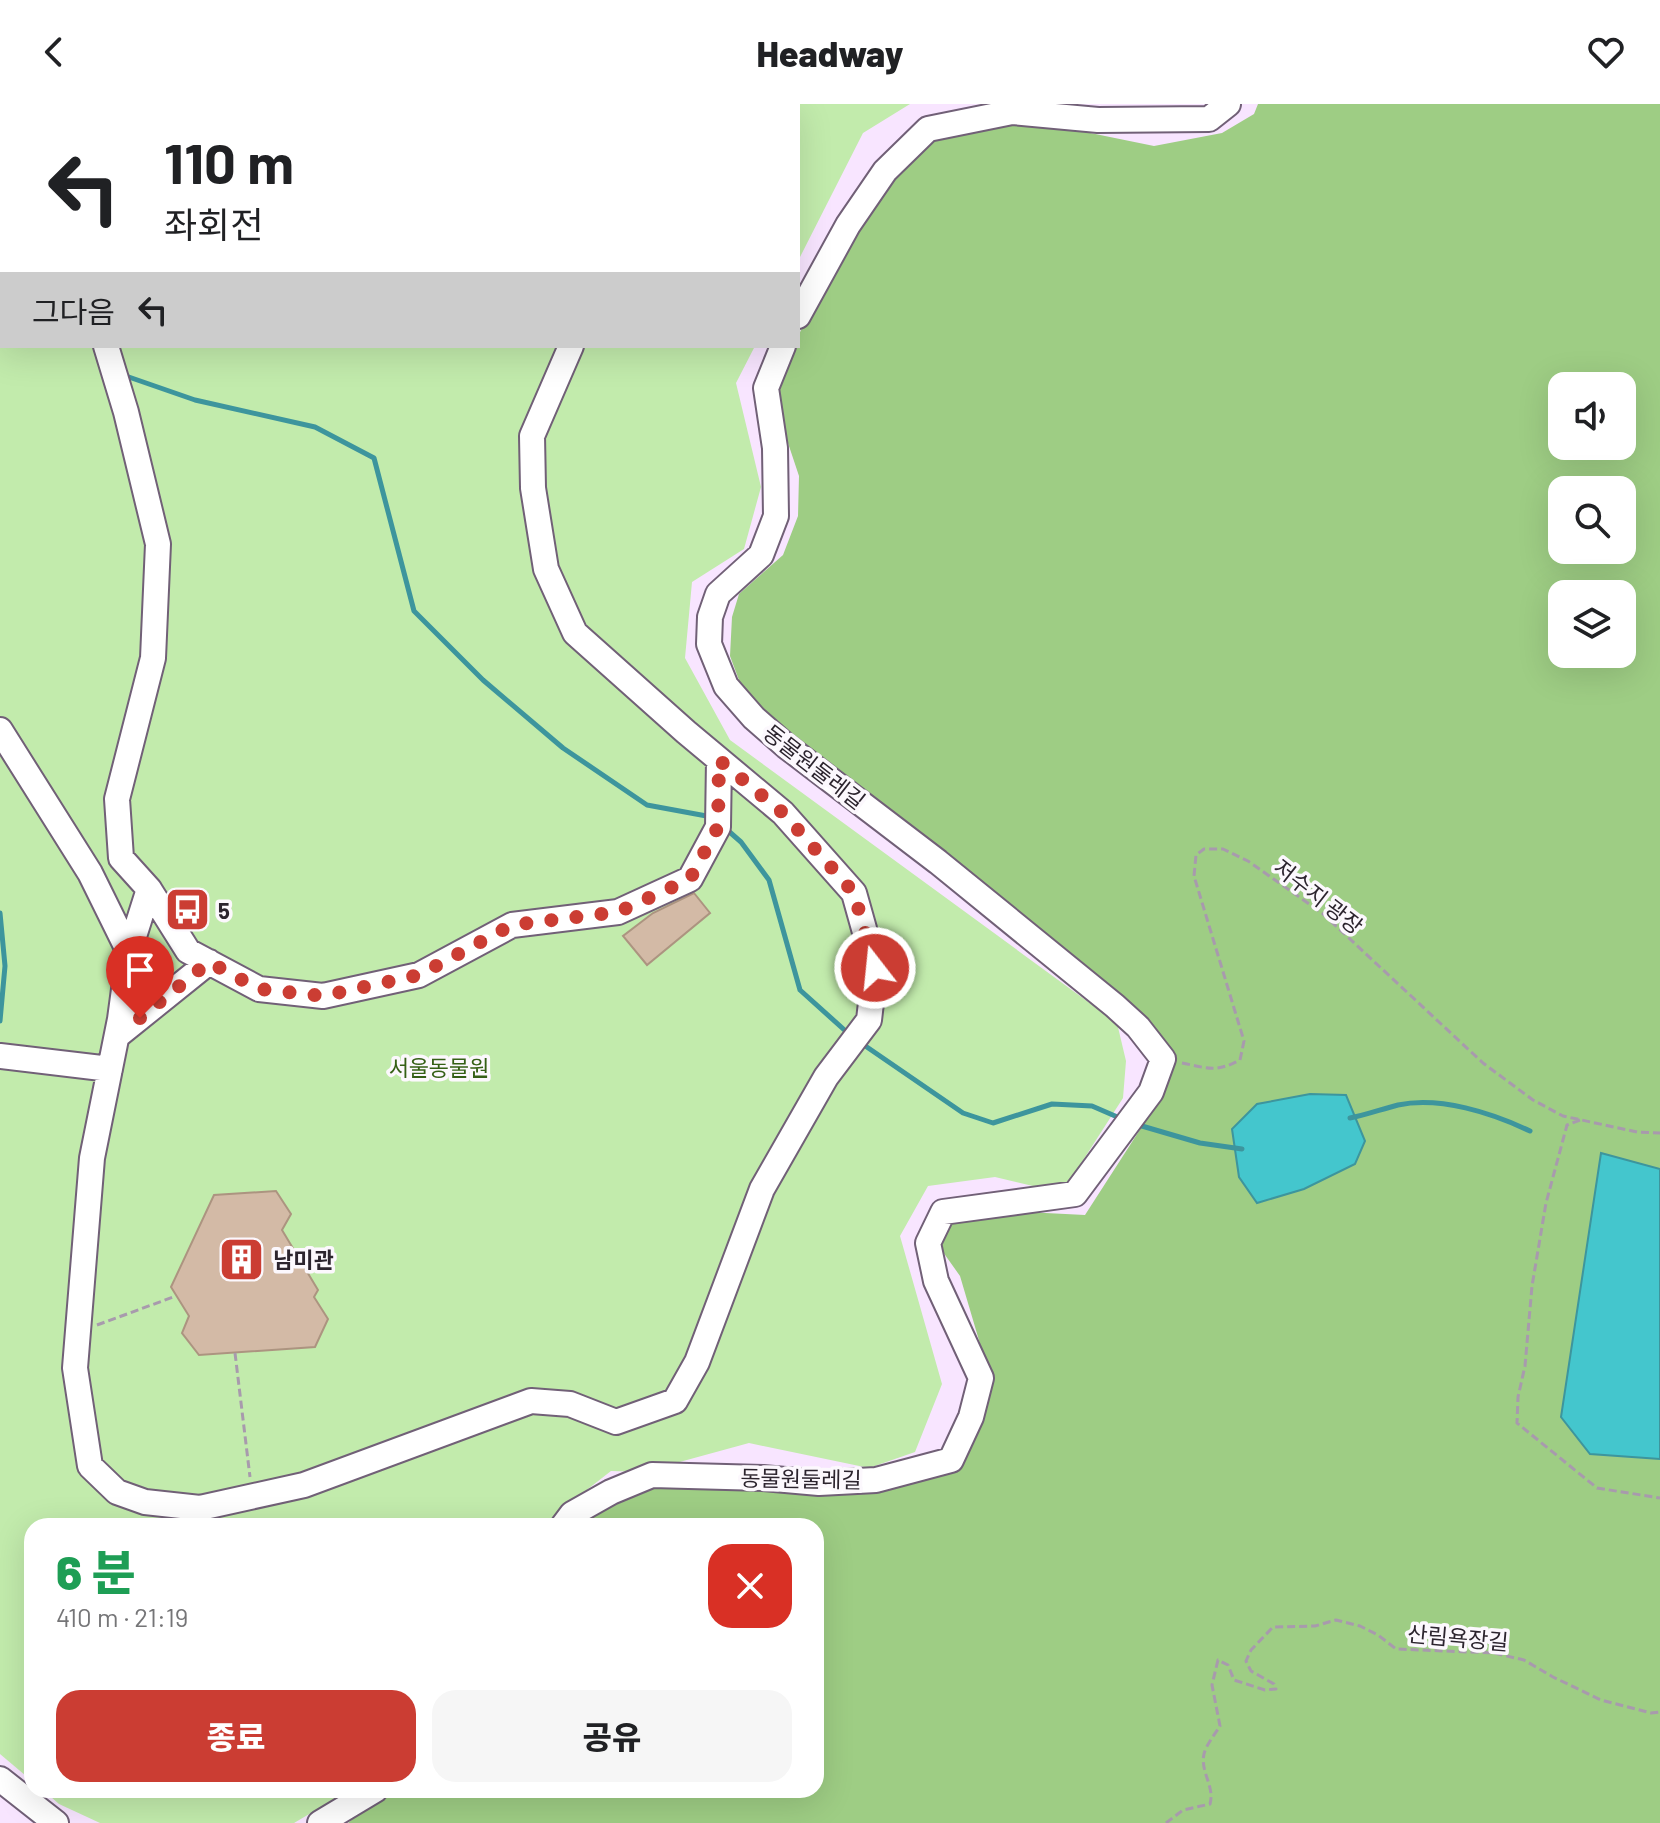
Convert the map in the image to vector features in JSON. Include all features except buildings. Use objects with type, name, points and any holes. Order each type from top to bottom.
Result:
[{"type":"street","points":[[800,312],[855,214],[885,171],[928,129],[1012,112],[1098,120],[1209,119],[1228,104]]},
{"type":"street","points":[[107,348],[158,544],[153,658],[117,799],[121,858],[149,889],[188,951],[259,989],[323,996],[419,975],[512,925],[618,912],[690,879],[718,818],[719,760]]},
{"type":"street","points":[[149,889],[129,952],[117,1036],[92,1158],[75,1368],[90,1466],[117,1492],[145,1502],[200,1508],[304,1485],[531,1401],[570,1404],[616,1422],[675,1401],[697,1362],[762,1189],[826,1077],[869,1020],[875,968],[854,893],[783,813],[575,633],[546,569],[533,488],[532,436],[570,348]]},
{"type":"street","name":"동물원둘레길","points":[[569,1518],[611,1492],[652,1475],[819,1483],[876,1480],[951,1460],[971,1417],[981,1378],[936,1281],[928,1243],[943,1212],[1075,1194],[1151,1092],[1163,1059],[1138,1027],[1115,1006],[938,862],[786,746],[754,718],[726,686],[709,644],[710,617],[718,594],[761,555],[776,516],[775,448],[766,388],[782,348]]},
{"type":"street","points":[[0,730],[90,873],[129,952]]},
{"type":"street","points":[[117,1036],[209,962]]},
{"type":"street","points":[[0,1056],[110,1069]]},
{"type":"street","points":[[0,1779],[24,1798]]},
{"type":"street","points":[[24,1798],[56,1823]]},
{"type":"street","points":[[320,1823],[362,1798]]},
{"type":"path","name":"저수지 광장","points":[[1163,1059],[1208,1069],[1223,1069],[1240,1060],[1244,1041],[1194,876],[1196,855],[1204,849],[1223,849],[1248,861],[1322,913],[1496,1072],[1533,1100],[1563,1116],[1637,1132],[1660,1133]]},
{"type":"path","points":[[1583,1118],[1567,1125],[1551,1178],[1532,1286],[1517,1423],[1597,1488],[1660,1498]]},
{"type":"path","points":[[78,1332],[176,1296]]},
{"type":"path","points":[[235,1353],[253,1496]]},
{"type":"path","name":"산림욕장길","points":[[1166,1823],[1183,1810],[1210,1804],[1213,1793],[1204,1773],[1204,1753],[1220,1726],[1212,1685],[1218,1660],[1228,1665],[1234,1680],[1265,1690],[1276,1689],[1274,1684],[1251,1671],[1246,1661],[1251,1650],[1273,1627],[1315,1626],[1336,1620],[1369,1631],[1396,1649],[1494,1653],[1524,1660],[1601,1700],[1651,1713],[1660,1712]]},
{"type":"green space","name":"서울동물원","points":[[800,104],[910,104],[863,133],[800,257]]},
{"type":"green space","name":"서울동물원","points":[[0,348],[754,348],[736,383],[761,487],[744,549],[692,582],[685,658],[730,740],[1117,1023],[1126,1061],[1123,1098],[1062,1193],[995,1177],[928,1186],[900,1236],[942,1384],[915,1452],[869,1468],[749,1443],[643,1472],[611,1471],[553,1518],[24,1518],[24,1774],[0,1754]]},
{"type":"green space","points":[[52,1798],[336,1798],[294,1823],[100,1823]]},
{"type":"shaded area","points":[[1258,104],[1660,104],[1660,1823],[348,1823],[378,1798],[824,1798],[824,1518],[590,1518],[612,1502],[652,1485],[960,1462],[991,1381],[960,1276],[938,1245],[953,1215],[1005,1211],[1085,1215],[1159,1100],[1174,1051],[1141,1021],[787,740],[743,691],[730,656],[732,617],[739,594],[783,555],[798,516],[799,476],[785,434],[778,384],[793,348],[800,348],[800,332],[821,283],[870,194],[912,155],[960,125],[1056,126],[1154,146],[1222,133],[1254,114]]},
{"type":"shaded area","points":[[1310,1094],[1346,1095],[1365,1141],[1355,1164],[1304,1189],[1257,1203],[1239,1177],[1232,1129],[1257,1104]]},
{"type":"shaded area","points":[[1601,1153],[1660,1169],[1660,1459],[1590,1454],[1561,1417]]},
{"type":"waterway","points":[[123,375],[195,400],[315,427],[374,458],[414,611],[483,680],[563,748],[647,805],[712,817]]},
{"type":"waterway","points":[[725,828],[741,842],[769,880],[800,990],[850,1035]]},
{"type":"waterway","points":[[0,913],[5,966],[0,1021]]},
{"type":"waterway","points":[[861,1043],[963,1113],[993,1123],[1052,1104],[1092,1106],[1122,1119]]},
{"type":"waterway","points":[[1350,1118],[1398,1105],[1431,1103],[1483,1112],[1530,1131]]},
{"type":"waterway","points":[[1135,1124],[1200,1143],[1242,1149]]},
{"type":"place","name":"5","points":[[187,910]]},
{"type":"place","name":"남미관","points":[[242,1259]]},
{"type":"route","points":[[140,1018],[209,962],[259,989],[323,996],[419,975],[512,925],[618,912],[690,879],[718,827],[719,760],[783,813],[854,893],[875,968]]}]
